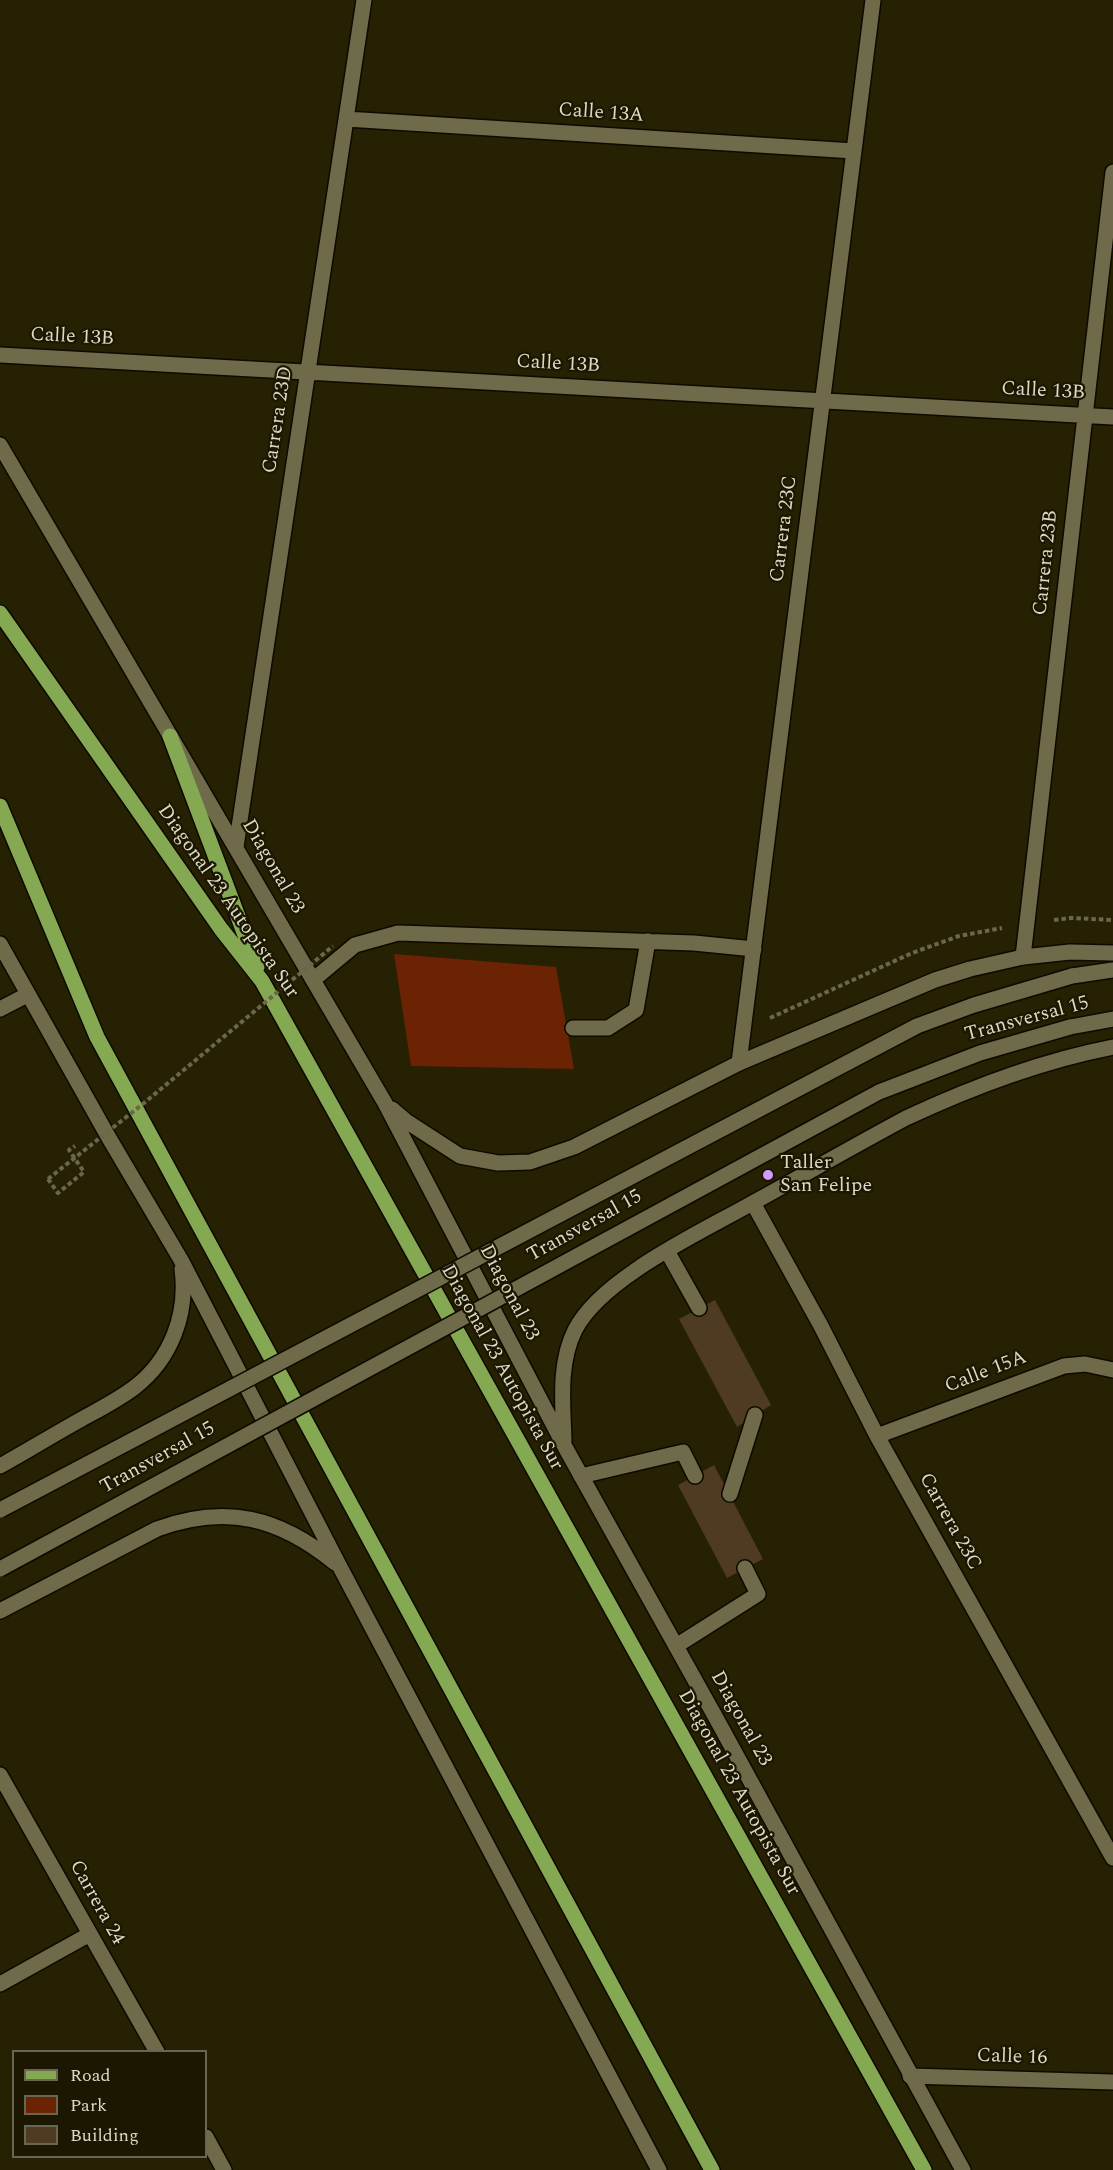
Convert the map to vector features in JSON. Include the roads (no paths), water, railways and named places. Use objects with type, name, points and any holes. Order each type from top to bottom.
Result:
[{"type":"main road","name":"Diagonal 23 Autopista Sur","points":[[0,614],[221,929],[262,981],[924,2170]]},
{"type":"main road","points":[[170,736],[262,981]]},
{"type":"main road","points":[[0,806],[97,1037],[712,2170]]},
{"type":"street","name":"Carrera 23D","points":[[236,847],[364,0]]},
{"type":"street","name":"Carrera 23C","points":[[739,1063],[873,0]]},
{"type":"street","name":"Calle 13A","points":[[346,119],[854,151]]},
{"type":"street","name":"Carrera 23B","points":[[1023,957],[1113,172]]},
{"type":"street","name":"Calle 13B","points":[[0,355],[1113,417]]},
{"type":"street","name":"Diagonal 23","points":[[0,445],[385,1103],[565,1448],[963,2170]]},
{"type":"street","points":[[313,980],[355,945],[398,933],[694,943],[754,950]]},
{"type":"street","points":[[573,1028],[608,1028],[636,1011],[648,941]]},
{"type":"street","points":[[0,944],[27,995],[181,1260],[340,1567],[659,2170]]},
{"type":"street","points":[[385,1103],[406,1121],[460,1156],[477,1161],[515,1164],[542,1159],[574,1147],[739,1063],[935,980],[1023,957],[1070,952],[1113,953]]},
{"type":"street","name":"Transversal 15","points":[[0,1510],[917,1026],[974,1005],[1072,976],[1113,970]]},
{"type":"street","points":[[0,1009],[27,995]]},
{"type":"street","name":"Transversal 15","points":[[0,1569],[879,1092],[980,1053],[1070,1027],[1113,1019]]},
{"type":"street","points":[[565,1448],[562,1386],[568,1346],[587,1312],[600,1297],[667,1251],[879,1132],[941,1102],[1000,1078],[1113,1047]]},
{"type":"street","name":"Carrera 23C","points":[[753,1203],[821,1326],[877,1436],[1113,1858]]},
{"type":"street","points":[[667,1251],[699,1308]]},
{"type":"street","points":[[0,1466],[122,1396],[150,1373],[172,1340],[181,1314],[184,1292],[181,1260]]},
{"type":"street","name":"Calle 15A","points":[[877,1436],[1064,1366],[1085,1364],[1113,1370]]},
{"type":"street","points":[[730,1494],[755,1415]]},
{"type":"street","points":[[581,1476],[683,1452],[695,1476]]},
{"type":"street","points":[[0,1611],[157,1529],[184,1520],[245,1518],[282,1528],[312,1544],[340,1567]]},
{"type":"street","points":[[676,1646],[758,1594],[745,1568]]},
{"type":"street","name":"Carrera 24","points":[[0,1775],[156,2050]]},
{"type":"street","points":[[0,1984],[90,1935]]},
{"type":"street","name":"Calle 16","points":[[910,2076],[1113,2082]]},
{"type":"street","points":[[207,2139],[224,2170]]},
{"type":"place","name":"Taller San Felipe","points":[[768,1175]]}]
